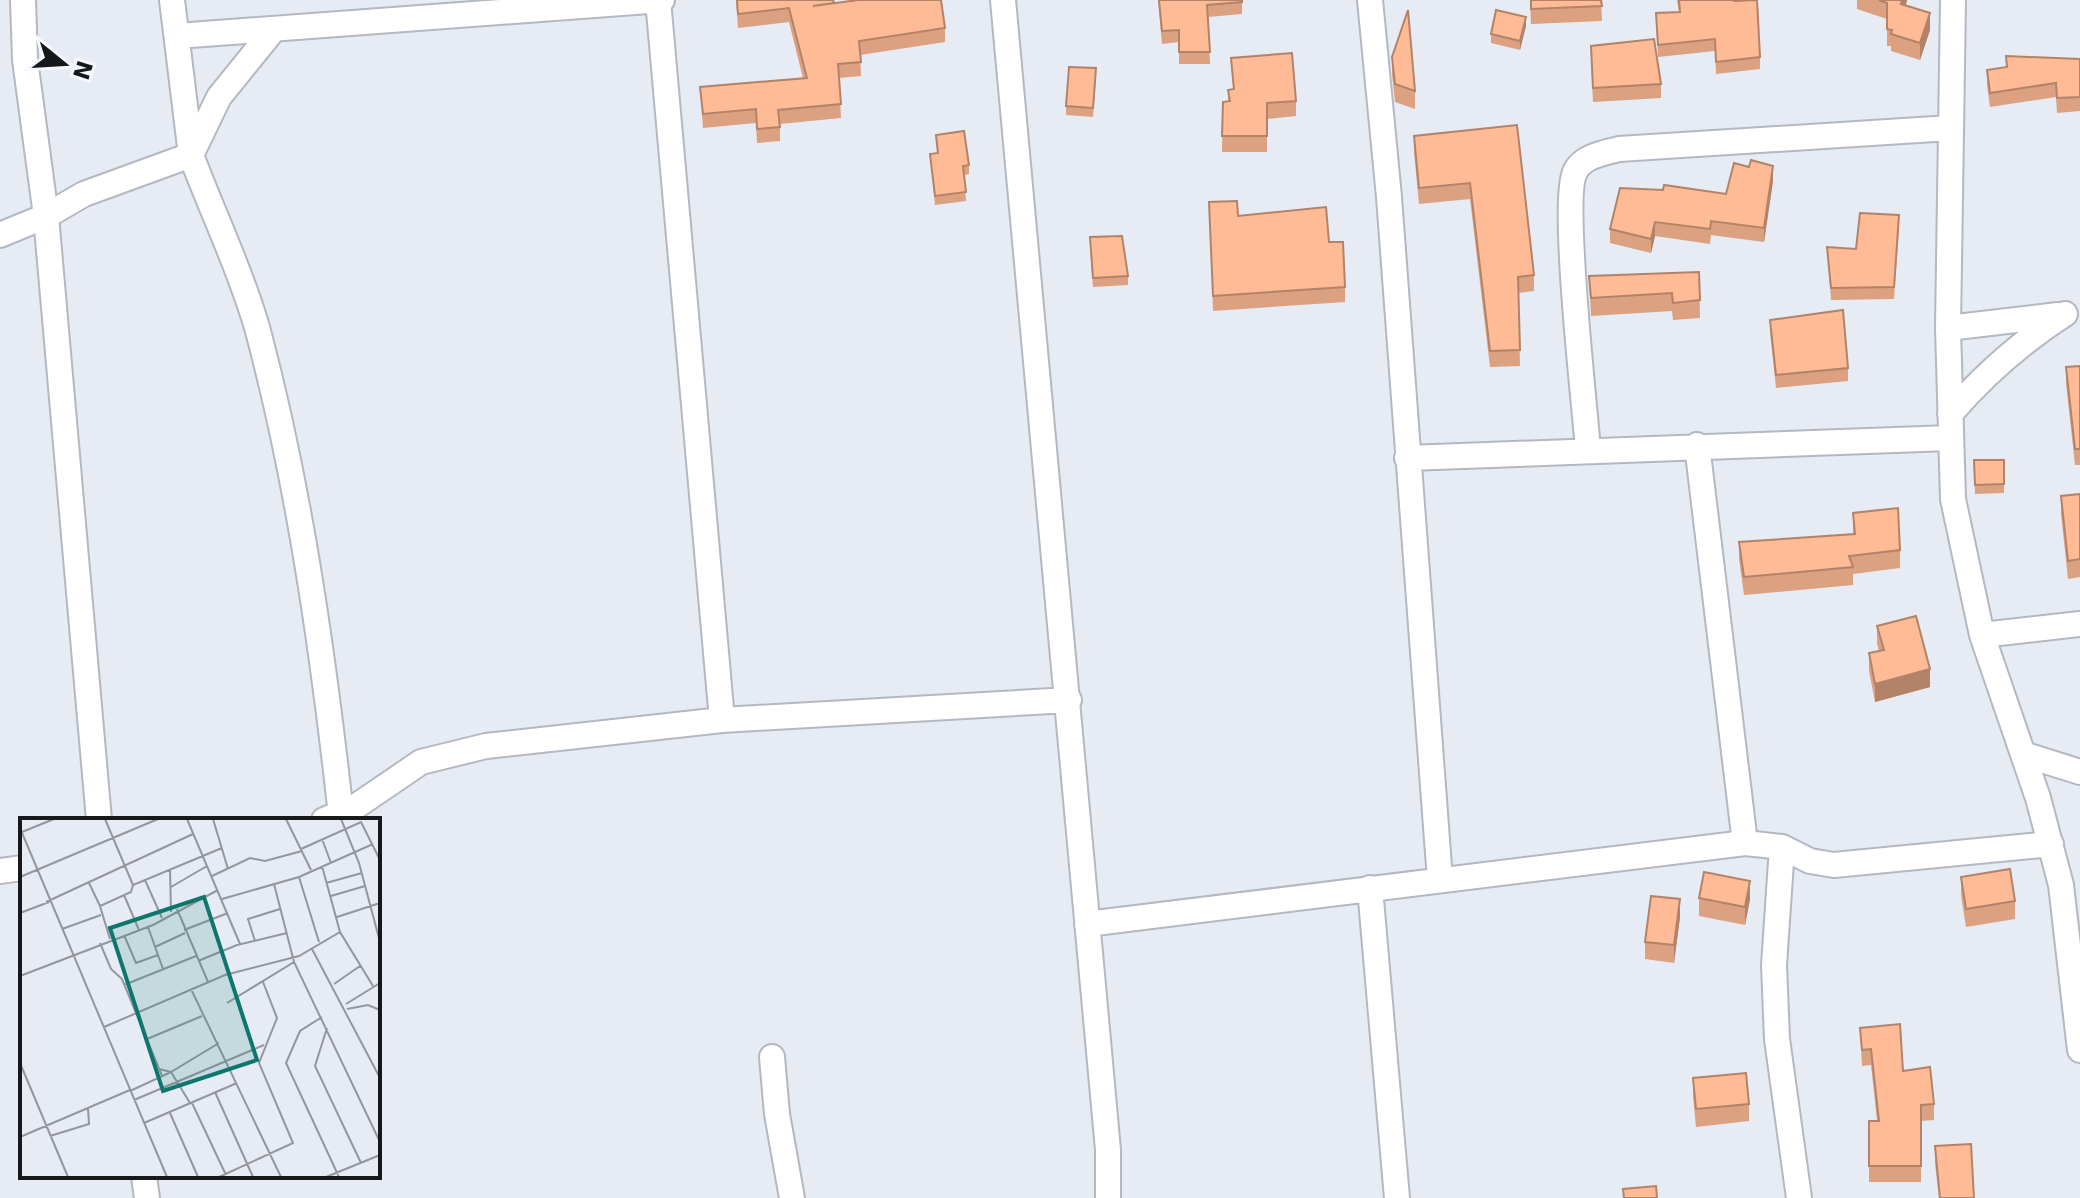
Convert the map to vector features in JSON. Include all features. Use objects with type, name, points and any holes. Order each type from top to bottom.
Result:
[{"type":"street","points":[[23,0],[25,60],[46,216],[99,818]]},
{"type":"street","points":[[172,0],[191,155],[257,327],[282,433],[328,700],[332,818]]},
{"type":"street","points":[[177,36],[660,0],[722,720]]},
{"type":"street","points":[[1003,0],[1069,700],[1108,1150],[1108,1198]]},
{"type":"street","points":[[1370,0],[1389,197],[1440,880]]},
{"type":"street","points":[[1953,0],[1948,328],[1953,499],[1982,635],[2023,754],[2061,885],[2080,1050]]},
{"type":"street","points":[[0,235],[46,216],[84,194],[191,155],[219,97],[274,29]]},
{"type":"street","points":[[1588,450],[1570,225],[1574,171],[1586,160],[1619,149],[1950,128]]},
{"type":"street","points":[[1948,328],[2072,313]]},
{"type":"street","points":[[1950,426],[1975,386],[2028,338],[2072,313]]},
{"type":"street","points":[[1407,458],[1697,445],[1950,426]]},
{"type":"street","points":[[1697,445],[1745,843]]},
{"type":"street","points":[[1982,635],[2080,624]]},
{"type":"street","points":[[332,818],[421,762],[473,749],[722,720],[1069,700]]},
{"type":"street","points":[[2023,754],[2080,772]]},
{"type":"street","points":[[1087,924],[1745,843],[1782,847],[1810,861],[1834,865],[2051,844]]},
{"type":"street","points":[[1782,847],[1774,965],[1777,1039],[1799,1198]]},
{"type":"street","points":[[0,871],[20,868]]},
{"type":"street","points":[[1370,888],[1397,1198]]},
{"type":"street","points":[[772,1057],[777,1114],[792,1198]]},
{"type":"street","points":[[144,1178],[147,1198]]},
{"type":"building","points":[[737,0],[833,0],[834,3],[813,6],[858,0],[941,0],[945,28],[859,41],[861,62],[838,64],[841,104],[778,110],[780,127],[757,129],[756,109],[703,114],[700,87],[807,78],[789,8],[738,14]]},
{"type":"building","points":[[1159,0],[1242,2],[1207,5],[1210,52],[1179,52],[1179,30],[1162,31]]},
{"type":"building","points":[[1531,0],[1601,0],[1602,6],[1531,9]]},
{"type":"building","points":[[1679,0],[1757,0],[1760,57],[1716,62],[1715,39],[1658,45],[1656,13],[1680,12]]},
{"type":"building","points":[[1879,0],[1902,0],[1901,4],[1930,13],[1920,43],[1891,34],[1892,30],[1887,29],[1887,3]]},
{"type":"building","points":[[1408,10],[1415,91],[1395,84],[1392,57]]},
{"type":"building","points":[[1496,10],[1526,17],[1520,41],[1491,34]]},
{"type":"building","points":[[1654,39],[1661,84],[1593,88],[1591,46]]},
{"type":"building","points":[[1292,53],[1296,101],[1267,103],[1267,136],[1222,136],[1223,102],[1230,101],[1228,90],[1234,89],[1231,58]]},
{"type":"building","points":[[2006,56],[2080,59],[2080,97],[2057,98],[2056,83],[1990,93],[1987,70],[2007,67]]},
{"type":"building","points":[[1069,67],[1096,68],[1093,108],[1066,106]]},
{"type":"building","points":[[1517,125],[1534,275],[1518,277],[1520,350],[1490,351],[1470,183],[1419,188],[1414,136]]},
{"type":"building","points":[[964,131],[969,165],[963,166],[966,192],[935,196],[930,154],[938,153],[936,135]]},
{"type":"building","points":[[1751,160],[1773,166],[1764,228],[1711,221],[1710,229],[1655,222],[1651,239],[1610,229],[1620,188],[1663,190],[1664,185],[1726,194],[1734,163],[1749,167]]},
{"type":"building","points":[[1237,201],[1238,216],[1326,207],[1329,242],[1343,242],[1345,287],[1213,296],[1209,202]]},
{"type":"building","points":[[1860,213],[1899,215],[1894,287],[1831,288],[1827,247],[1856,249]]},
{"type":"building","points":[[1122,236],[1128,276],[1093,278],[1090,237]]},
{"type":"building","points":[[1699,272],[1700,300],[1673,303],[1672,293],[1591,298],[1589,276]]},
{"type":"building","points":[[1843,310],[1848,368],[1776,375],[1770,320]]},
{"type":"building","points":[[2080,366],[2080,449],[2075,449],[2066,367]]},
{"type":"building","points":[[1974,460],[2004,460],[2004,484],[1975,485]]},
{"type":"building","points":[[2080,494],[2080,559],[2068,561],[2061,496]]},
{"type":"building","points":[[1898,508],[1900,550],[1849,556],[1853,567],[1744,577],[1739,542],[1855,534],[1853,513]]},
{"type":"building","points":[[1916,616],[1930,669],[1875,684],[1869,653],[1884,650],[1877,626]]},
{"type":"building","points":[[2010,869],[2015,901],[1966,909],[1961,877]]},
{"type":"building","points":[[1704,872],[1750,881],[1745,907],[1699,898]]},
{"type":"building","points":[[1651,896],[1680,899],[1674,945],[1645,942]]},
{"type":"building","points":[[1900,1024],[1903,1071],[1930,1067],[1934,1104],[1921,1105],[1921,1166],[1869,1166],[1869,1121],[1879,1121],[1871,1049],[1862,1050],[1860,1028]]},
{"type":"building","points":[[1746,1073],[1749,1104],[1696,1109],[1693,1078]]},
{"type":"building","points":[[1971,1144],[1974,1198],[1940,1198],[1935,1146]]},
{"type":"building","points":[[1656,1186],[1657,1198],[1624,1198],[1623,1189]]}]
